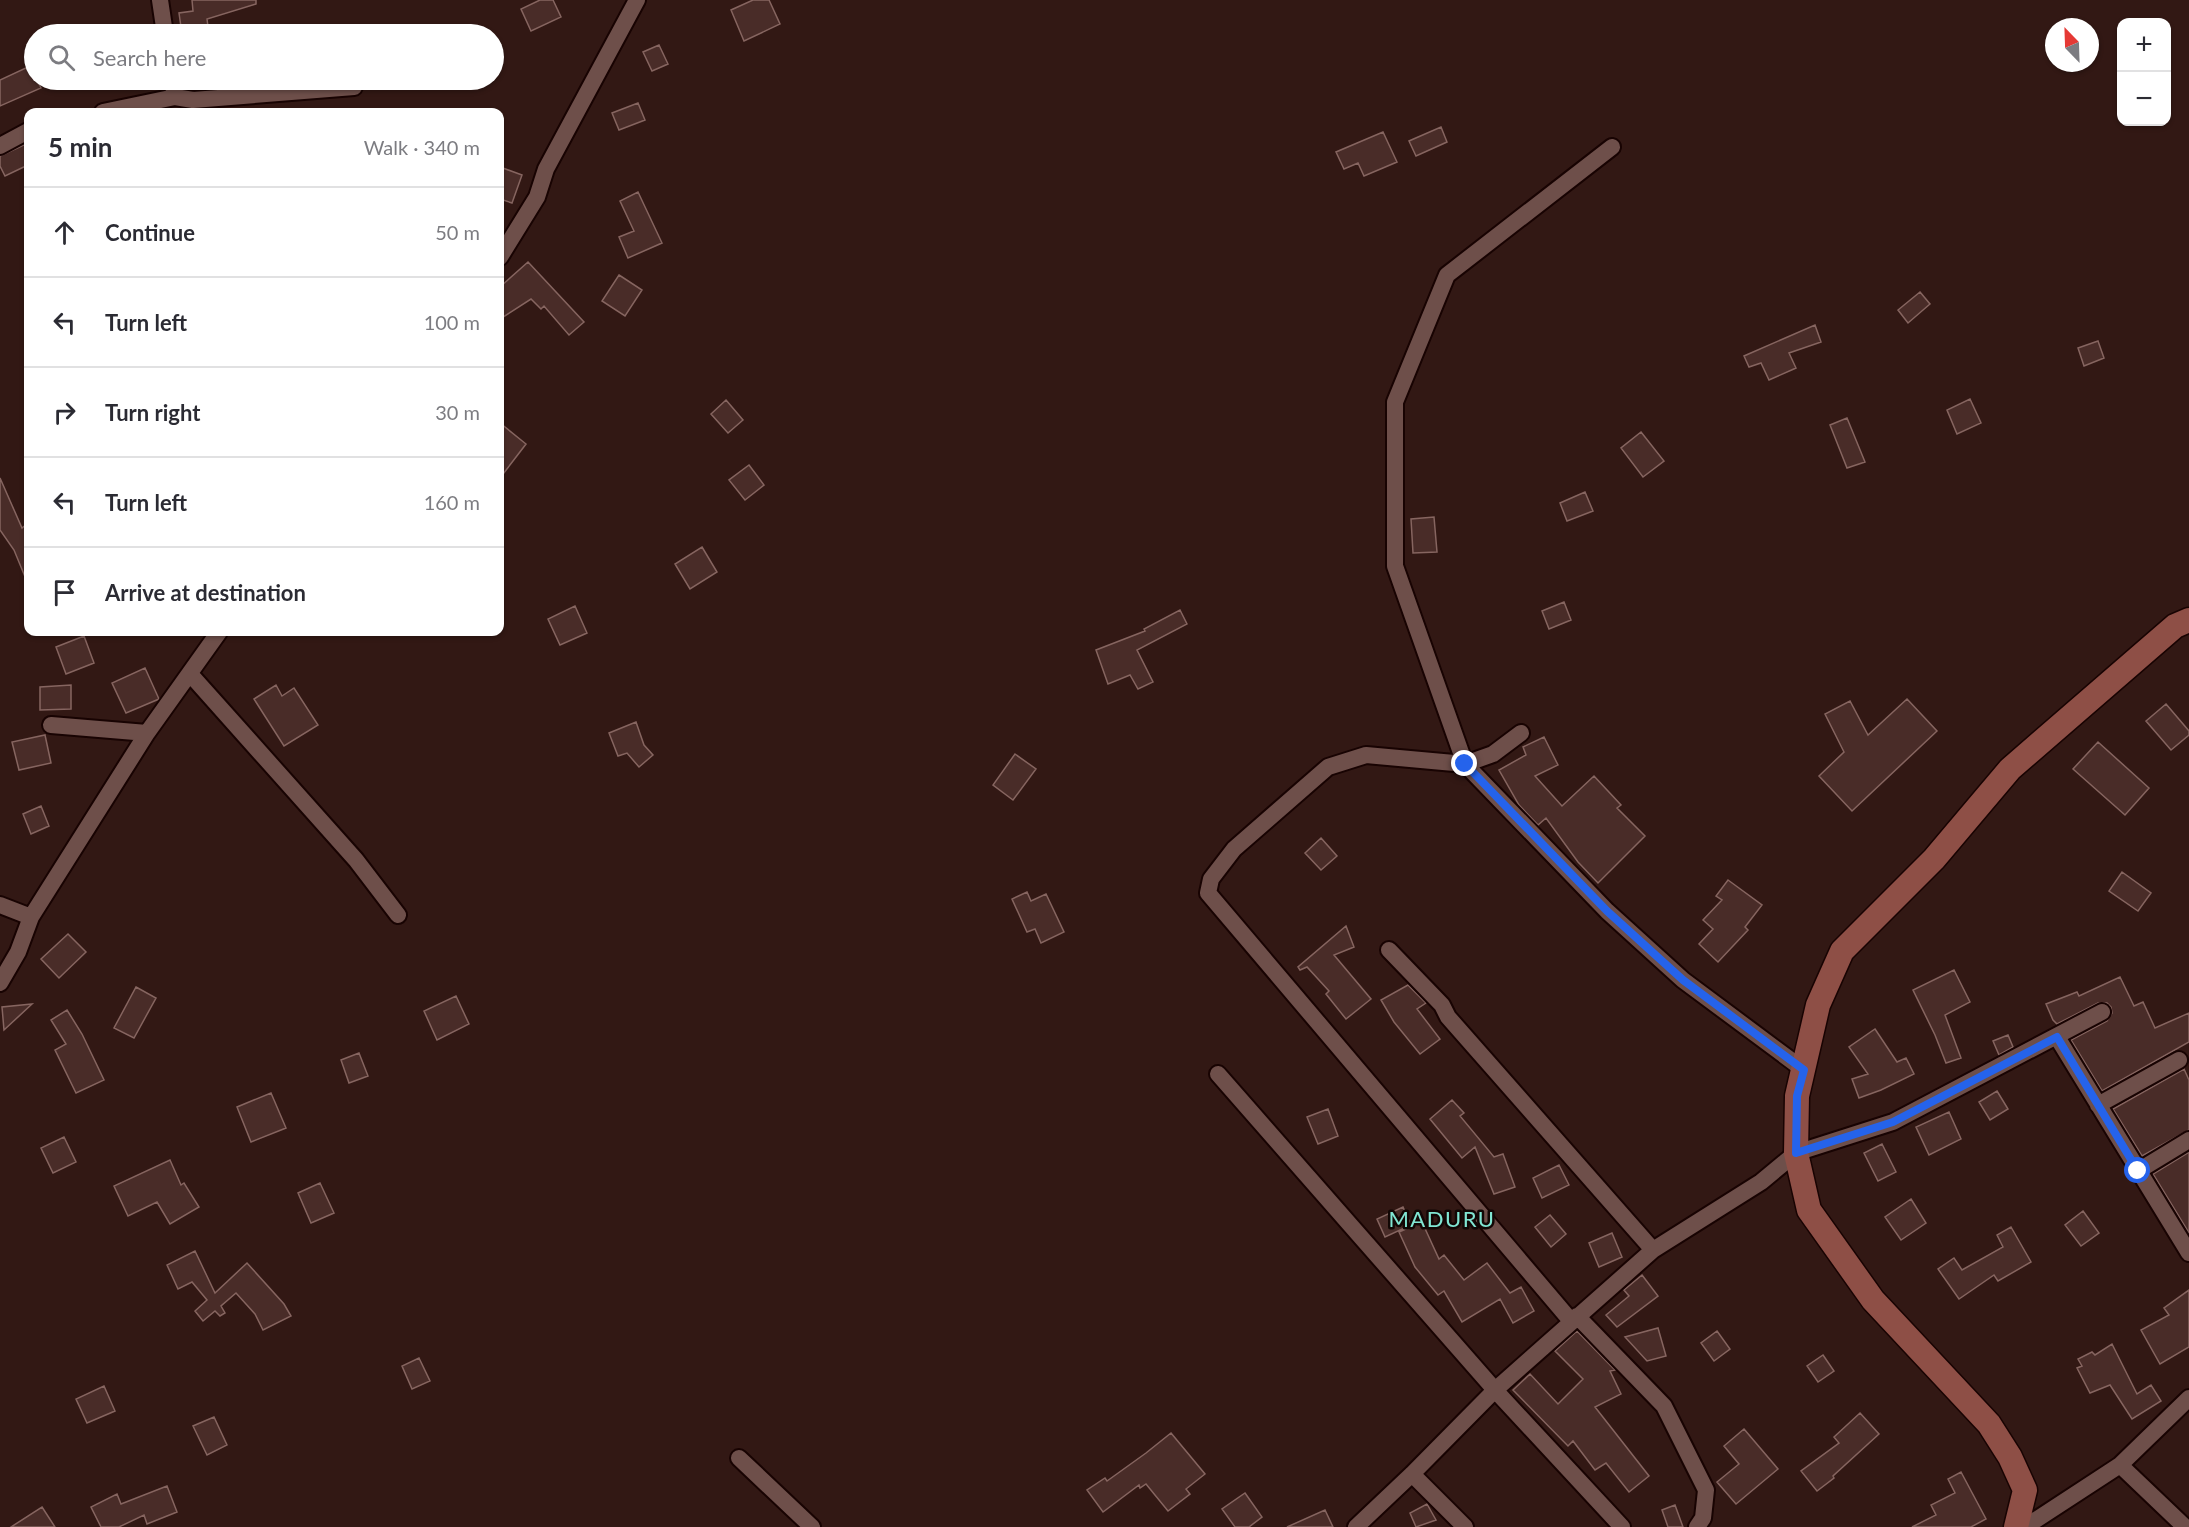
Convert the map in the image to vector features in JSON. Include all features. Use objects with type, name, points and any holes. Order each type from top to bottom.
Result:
[{"type":"main road","points":[[2016,1527],[2025,1490],[2010,1457],[1989,1424],[1873,1300],[1809,1210],[1796,1153],[1797,1096],[1818,1005],[1842,951],[1934,859],[2010,770],[2175,626],[2189,620]]},
{"type":"street","points":[[160,0],[164,24]]},
{"type":"street","points":[[504,251],[537,197],[546,169],[637,0]]},
{"type":"street","points":[[174,90],[175,97]]},
{"type":"street","points":[[122,108],[175,97],[193,100],[317,90]]},
{"type":"street","points":[[0,146],[24,133]]},
{"type":"street","points":[[1612,147],[1447,275],[1395,402],[1395,566],[1465,764],[1607,911],[1683,980],[1804,1070]]},
{"type":"street","points":[[0,983],[18,952],[31,917],[147,733],[191,675],[216,636]]},
{"type":"street","points":[[191,675],[356,860],[398,915]]},
{"type":"street","points":[[51,725],[147,733]]},
{"type":"street","points":[[1521,733],[1493,754],[1465,764],[1366,755],[1328,767],[1234,849],[1211,879],[1208,893],[1574,1319],[1664,1406],[1706,1490],[1703,1518],[1697,1527]]},
{"type":"street","points":[[0,904],[31,917]]},
{"type":"street","points":[[1389,950],[1442,1005],[1448,1017],[1653,1250]]},
{"type":"street","points":[[1356,1527],[1495,1390],[1653,1250],[1761,1182],[1796,1153],[1893,1122],[2102,1012]]},
{"type":"street","points":[[2057,1037],[2189,1253]]},
{"type":"street","points":[[2098,1105],[2179,1060]]},
{"type":"street","points":[[1218,1074],[1495,1390],[1622,1527]]},
{"type":"street","points":[[2138,1171],[2189,1140]]},
{"type":"street","points":[[2025,1527],[2120,1465],[2189,1398]]},
{"type":"street","points":[[739,1458],[812,1527]]},
{"type":"street","points":[[2120,1465],[2185,1527]]},
{"type":"street","points":[[1412,1474],[1464,1527]]},
{"type":"building","points":[[192,0],[256,0],[256,4],[207,19],[208,24],[181,24],[179,13],[193,11]]},
{"type":"building","points":[[540,0],[553,0],[561,17],[531,31],[521,9]]},
{"type":"building","points":[[753,0],[769,0],[780,24],[744,41],[731,10]]},
{"type":"building","points":[[659,45],[668,64],[652,71],[643,52]]},
{"type":"building","points":[[24,69],[24,90],[36,90],[0,106],[0,80]]},
{"type":"building","points":[[638,103],[645,120],[619,130],[612,113]]},
{"type":"building","points":[[1441,127],[1447,142],[1416,156],[1409,141]]},
{"type":"building","points":[[1383,132],[1397,162],[1364,176],[1358,163],[1344,169],[1336,152]]},
{"type":"building","points":[[24,145],[24,167],[5,176],[0,166],[0,156]]},
{"type":"building","points":[[504,168],[522,175],[512,203],[504,200]]},
{"type":"building","points":[[638,192],[662,243],[628,258],[619,237],[634,231],[620,201]]},
{"type":"building","points":[[528,262],[584,322],[569,335],[544,306],[541,309],[531,299],[504,316],[504,283]]},
{"type":"building","points":[[619,275],[642,290],[625,316],[602,301]]},
{"type":"building","points":[[1920,292],[1930,304],[1908,323],[1898,310]]},
{"type":"building","points":[[1815,325],[1821,342],[1789,353],[1796,368],[1769,380],[1761,363],[1749,367],[1744,356]]},
{"type":"building","points":[[2098,341],[2104,358],[2084,366],[2078,348]]},
{"type":"building","points":[[1970,399],[1981,423],[1957,434],[1947,410]]},
{"type":"building","points":[[726,400],[743,420],[728,433],[711,414]]},
{"type":"building","points":[[1847,418],[1865,462],[1847,468],[1830,425]]},
{"type":"building","points":[[504,426],[526,444],[504,473]]},
{"type":"building","points":[[1641,432],[1664,461],[1643,477],[1621,448]]},
{"type":"building","points":[[749,465],[764,485],[745,500],[729,480]]},
{"type":"building","points":[[0,478],[22,528],[24,526],[24,574],[14,550],[0,530]]},
{"type":"building","points":[[1585,492],[1593,511],[1567,521],[1560,503]]},
{"type":"building","points":[[1434,517],[1437,552],[1413,553],[1411,519]]},
{"type":"building","points":[[702,547],[717,572],[690,589],[675,564]]},
{"type":"building","points":[[1564,602],[1571,620],[1549,629],[1542,611]]},
{"type":"building","points":[[575,606],[587,633],[560,645],[548,619]]},
{"type":"building","points":[[1180,610],[1187,624],[1137,650],[1153,682],[1138,689],[1130,675],[1108,684],[1096,650],[1145,631],[1144,629]]},
{"type":"building","points":[[84,636],[94,663],[66,674],[56,647]]},
{"type":"building","points":[[145,668],[159,699],[126,713],[112,683]]},
{"type":"building","points":[[71,685],[71,709],[40,710],[40,687]]},
{"type":"building","points":[[276,685],[282,696],[294,688],[318,725],[284,746],[254,699]]},
{"type":"building","points":[[1907,699],[1937,731],[1852,811],[1819,776],[1844,752],[1825,714],[1850,701],[1868,735]]},
{"type":"building","points":[[2166,704],[2189,731],[2189,735],[2171,750],[2146,721]]},
{"type":"building","points":[[636,722],[644,745],[653,755],[639,767],[627,753],[618,756],[609,733]]},
{"type":"building","points":[[45,735],[51,763],[19,770],[12,742]]},
{"type":"building","points":[[1544,737],[1558,765],[1535,776],[1562,806],[1594,776],[1621,805],[1617,808],[1645,836],[1598,883],[1578,862],[1546,818],[1538,825],[1519,805],[1499,770],[1526,755],[1523,747]]},
{"type":"building","points":[[2098,742],[2149,788],[2125,815],[2073,769]]},
{"type":"building","points":[[1015,754],[1036,769],[1013,800],[993,785]]},
{"type":"building","points":[[41,806],[49,826],[31,834],[23,814]]},
{"type":"building","points":[[1321,838],[1337,856],[1321,870],[1305,853]]},
{"type":"building","points":[[2122,872],[2151,893],[2138,911],[2109,891]]},
{"type":"building","points":[[1728,880],[1762,905],[1745,927],[1748,930],[1718,962],[1699,944],[1713,929],[1703,920],[1722,900],[1716,896]]},
{"type":"building","points":[[1027,892],[1031,901],[1046,894],[1064,932],[1041,943],[1035,929],[1027,932],[1012,899]]},
{"type":"building","points":[[1346,926],[1354,947],[1334,955],[1371,999],[1346,1019],[1326,994],[1329,991],[1307,967],[1300,970],[1298,967]]},
{"type":"building","points":[[68,934],[86,952],[59,978],[41,959]]},
{"type":"building","points":[[1954,970],[1970,1002],[1945,1015],[1961,1058],[1946,1063],[1913,990]]},
{"type":"building","points":[[2120,977],[2134,1006],[2143,1002],[2155,1028],[2189,1013],[2189,1042],[2102,1091],[2071,1040],[2107,1021],[2112,1013],[2111,1007],[2107,1003],[2098,1003],[2057,1024],[2046,1004],[2077,992],[2079,996]]},
{"type":"building","points":[[1408,985],[1426,1003],[1417,1009],[1440,1039],[1420,1054],[1394,1022],[1381,1000]]},
{"type":"building","points":[[136,987],[156,998],[134,1038],[114,1028]]},
{"type":"building","points":[[456,996],[469,1024],[437,1040],[424,1011]]},
{"type":"building","points":[[32,1004],[4,1030],[2,1007]]},
{"type":"building","points":[[67,1010],[82,1034],[104,1080],[76,1093],[55,1050],[66,1044],[51,1020]]},
{"type":"building","points":[[1875,1029],[1897,1062],[1906,1058],[1914,1074],[1859,1098],[1852,1079],[1868,1074],[1849,1047]]},
{"type":"building","points":[[2008,1035],[2013,1047],[1999,1055],[1993,1041]]},
{"type":"building","points":[[359,1053],[368,1076],[349,1083],[341,1060]]},
{"type":"building","points":[[2184,1069],[2189,1080],[2189,1130],[2142,1156],[2113,1109]]},
{"type":"building","points":[[1997,1091],[2008,1109],[1990,1120],[1979,1102]]},
{"type":"building","points":[[271,1093],[286,1128],[251,1142],[237,1107]]},
{"type":"building","points":[[1452,1100],[1464,1113],[1460,1116],[1494,1157],[1503,1154],[1515,1187],[1494,1194],[1475,1147],[1462,1158],[1430,1119]]},
{"type":"building","points":[[1328,1109],[1338,1136],[1318,1144],[1307,1117]]},
{"type":"building","points":[[1949,1112],[1961,1139],[1929,1155],[1916,1127]]},
{"type":"building","points":[[64,1137],[76,1162],[53,1173],[41,1148]]},
{"type":"building","points":[[1882,1144],[1896,1172],[1878,1181],[1864,1153]]},
{"type":"building","points":[[2189,1152],[2189,1233],[2153,1174]]},
{"type":"building","points":[[170,1160],[181,1185],[184,1183],[199,1207],[170,1224],[157,1202],[128,1216],[114,1186]]},
{"type":"building","points":[[1559,1165],[1569,1185],[1542,1198],[1533,1178]]},
{"type":"building","points":[[320,1183],[334,1213],[311,1223],[298,1193]]},
{"type":"building","points":[[1911,1199],[1926,1223],[1901,1240],[1885,1217]]},
{"type":"building","points":[[1403,1207],[1411,1225],[1385,1237],[1377,1219]]},
{"type":"building","points":[[2083,1211],[2099,1233],[2081,1246],[2065,1225]]},
{"type":"building","points":[[1550,1215],[1566,1234],[1551,1247],[1535,1227]]},
{"type":"building","points":[[1422,1222],[1439,1259],[1444,1255],[1464,1280],[1487,1263],[1510,1293],[1521,1287],[1534,1311],[1513,1323],[1500,1299],[1462,1322],[1444,1291],[1438,1295],[1415,1267],[1399,1232]]},
{"type":"building","points":[[2011,1227],[2031,1262],[1998,1281],[1994,1275],[1959,1299],[1938,1269],[1954,1258],[1962,1270],[2003,1247],[1997,1235]]},
{"type":"building","points":[[1612,1233],[1622,1257],[1599,1267],[1589,1243]]},
{"type":"building","points":[[195,1251],[215,1293],[247,1263],[284,1304],[291,1316],[263,1330],[255,1314],[236,1293],[221,1306],[225,1313],[220,1316],[215,1311],[203,1321],[195,1311],[207,1300],[192,1282],[178,1289],[167,1265]]},
{"type":"building","points":[[1642,1275],[1658,1296],[1617,1327],[1606,1315],[1629,1296],[1624,1290]]},
{"type":"building","points":[[2189,1290],[2189,1347],[2160,1364],[2141,1330],[2169,1315],[2164,1308]]},
{"type":"building","points":[[1658,1328],[1666,1356],[1647,1361],[1625,1337]]},
{"type":"building","points":[[1577,1331],[1615,1370],[1610,1371],[1621,1394],[1595,1407],[1649,1476],[1629,1492],[1606,1463],[1595,1470],[1573,1441],[1568,1446],[1513,1390],[1530,1374],[1558,1404],[1583,1379],[1555,1351]]},
{"type":"building","points":[[1717,1331],[1730,1349],[1714,1361],[1701,1343]]},
{"type":"building","points":[[2112,1344],[2137,1394],[2151,1385],[2161,1401],[2132,1419],[2110,1385],[2090,1393],[2077,1368],[2082,1366],[2078,1359],[2092,1352],[2095,1355]]},
{"type":"building","points":[[1823,1355],[1834,1371],[1818,1382],[1807,1366]]},
{"type":"building","points":[[419,1358],[430,1381],[412,1389],[402,1366]]},
{"type":"building","points":[[104,1386],[115,1411],[87,1423],[76,1399]]},
{"type":"building","points":[[1860,1413],[1879,1434],[1833,1476],[1834,1478],[1817,1491],[1801,1471],[1839,1443],[1834,1437]]},
{"type":"building","points":[[214,1417],[227,1445],[207,1455],[193,1426]]},
{"type":"building","points":[[1744,1429],[1778,1469],[1736,1504],[1717,1482],[1739,1464],[1724,1446]]},
{"type":"building","points":[[1171,1433],[1205,1474],[1186,1489],[1190,1494],[1168,1511],[1146,1484],[1140,1488],[1139,1485],[1103,1512],[1087,1490],[1105,1478],[1107,1481]]},
{"type":"building","points":[[1961,1472],[1986,1519],[1971,1527],[1912,1527],[1936,1515],[1931,1505],[1955,1493],[1948,1479]]},
{"type":"building","points":[[167,1486],[177,1512],[147,1524],[144,1515],[119,1527],[101,1527],[91,1507],[117,1494],[121,1504]]},
{"type":"building","points":[[1245,1493],[1262,1517],[1249,1527],[1235,1527],[1222,1509]]},
{"type":"building","points":[[1427,1504],[1436,1520],[1416,1527],[1410,1513]]},
{"type":"building","points":[[1675,1505],[1683,1527],[1668,1527],[1662,1510]]},
{"type":"building","points":[[42,1507],[55,1527],[11,1527]]},
{"type":"building","points":[[1325,1510],[1333,1527],[1287,1527]]},
{"type":"district","name":"MADURU","points":[[1442,1219]]},
{"type":"route","points":[[1465,764],[1607,911],[1683,980],[1804,1070],[1797,1096],[1796,1153],[1893,1122],[2057,1037],[2138,1171]]}]
